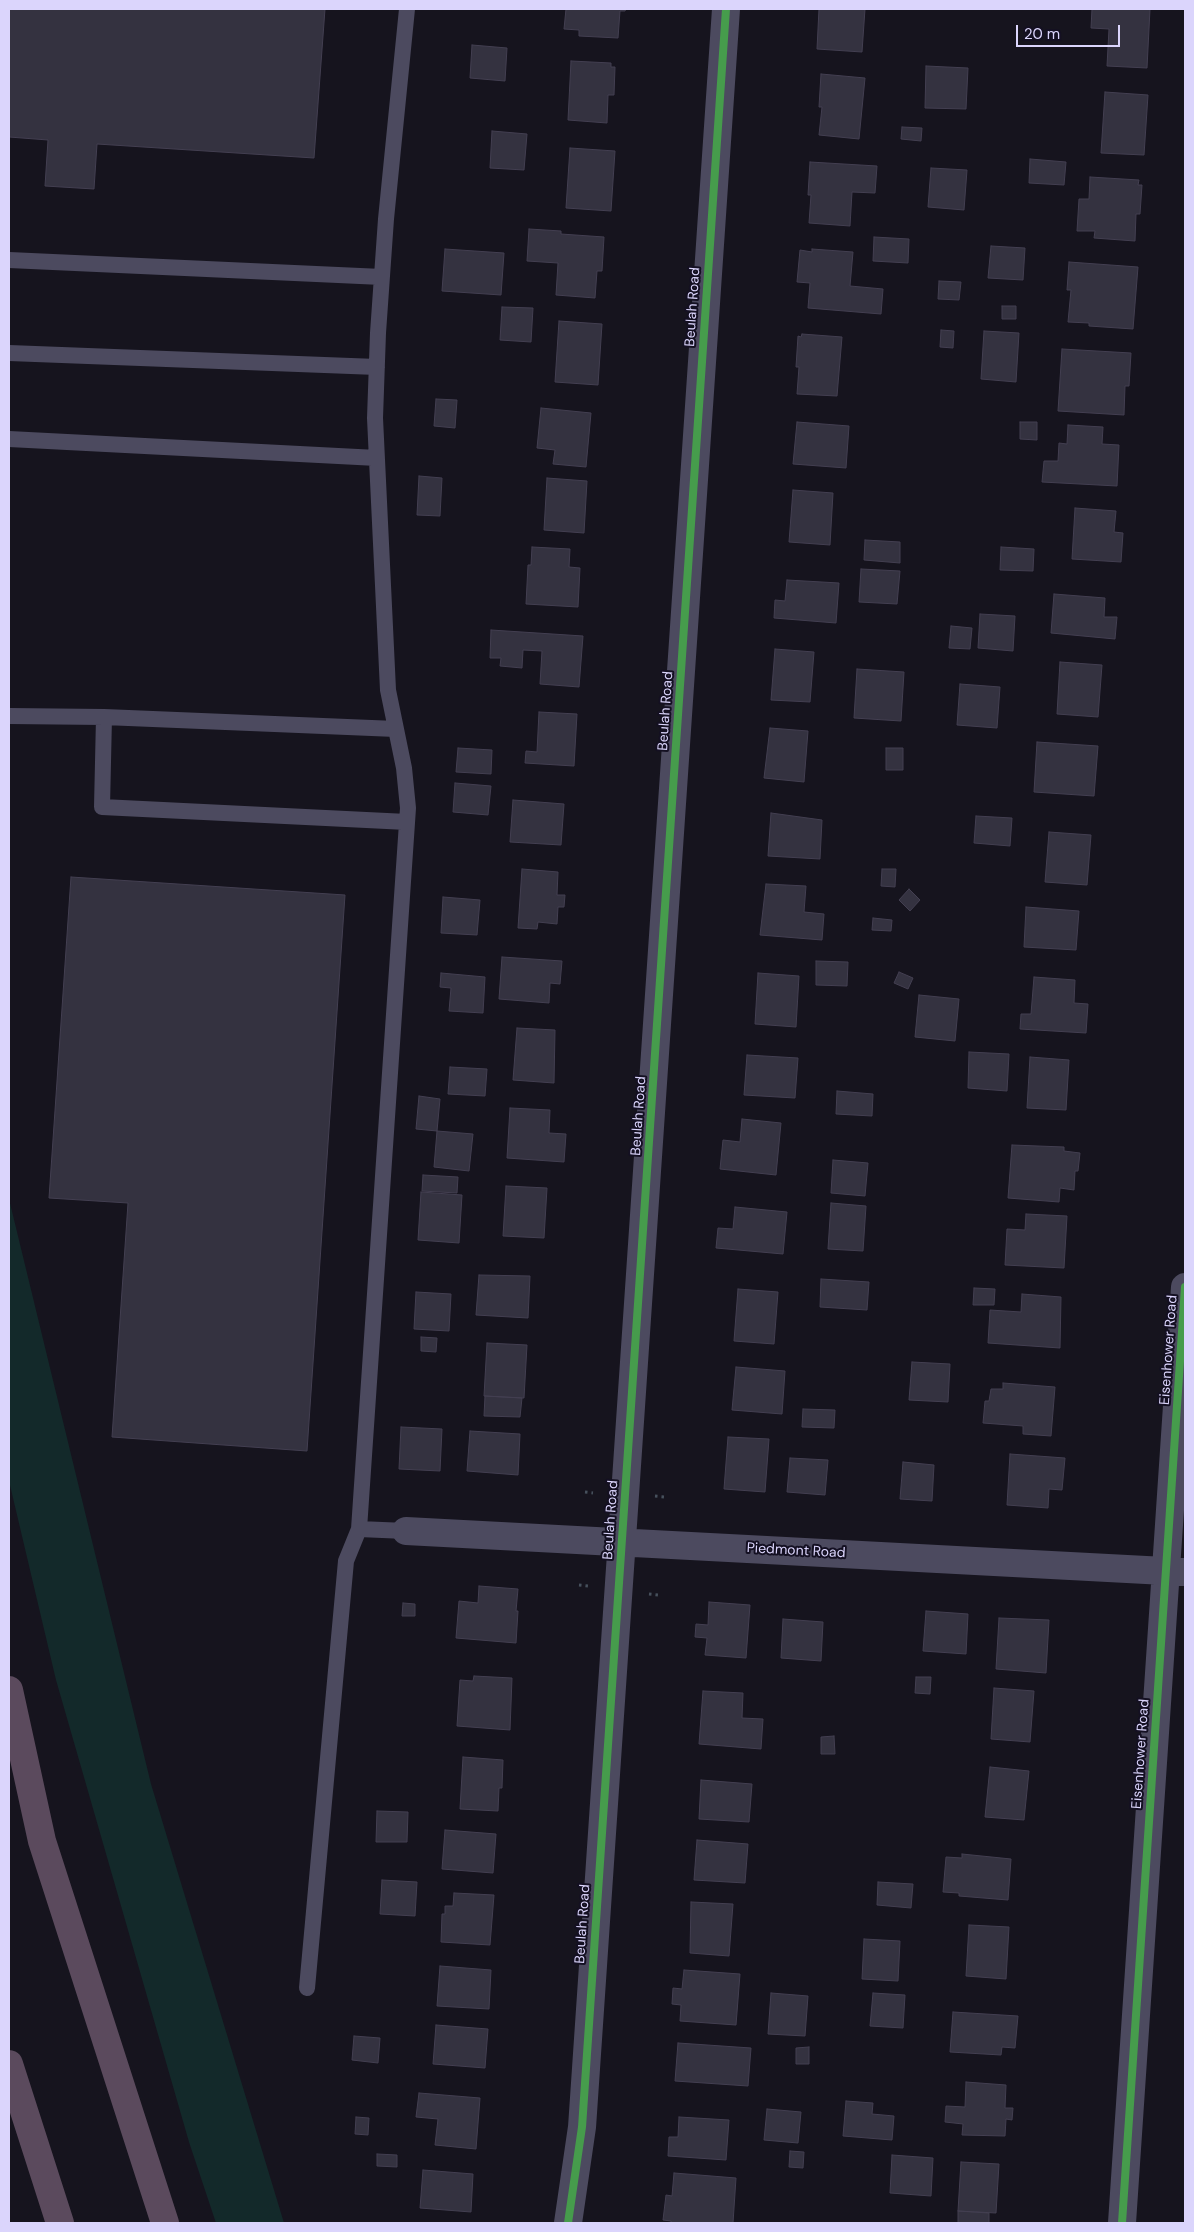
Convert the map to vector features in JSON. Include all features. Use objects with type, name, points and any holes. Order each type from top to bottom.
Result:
[{"type":"highway","points":[[9,1690],[42,1841],[165,2223]]},
{"type":"highway","points":[[9,2064],[60,2223]]},
{"type":"street","name":"Beulah Road","points":[[568,2223],[582,2127],[726,9]]},
{"type":"street","name":"Eisenhower Road","points":[[1122,2223],[1176,1572],[1185,1287]]},
{"type":"street","name":"Piedmont Road","points":[[406,1531],[1176,1572]]},
{"type":"lane","points":[[307,1988],[346,1561],[359,1529],[408,808],[404,768],[388,690],[375,418],[382,277],[407,9]]},
{"type":"lane","points":[[9,260],[382,277]]},
{"type":"lane","points":[[9,353],[377,367]]},
{"type":"lane","points":[[9,439],[377,458]]},
{"type":"lane","points":[[9,716],[104,717],[396,730]]},
{"type":"lane","points":[[104,717],[102,806],[407,822]]},
{"type":"lane","points":[[359,1529],[406,1531]]},
{"type":"green space","points":[[9,1199],[151,1784],[284,2223],[216,2223],[189,2142],[56,1680],[9,1481]]},
{"type":"building","points":[[9,9],[325,9],[314,158],[97,144],[94,189],[45,186],[48,140],[9,137]]},
{"type":"building","points":[[566,9],[626,9],[625,11],[620,11],[618,38],[579,36],[579,30],[564,29]]},
{"type":"building","points":[[819,9],[865,9],[862,52],[817,49]]},
{"type":"building","points":[[1092,9],[1150,9],[1147,68],[1107,66],[1109,29],[1091,28]]},
{"type":"building","points":[[472,45],[507,48],[505,81],[470,78]]},
{"type":"building","points":[[571,61],[611,63],[611,67],[615,67],[614,95],[608,95],[607,123],[568,120]]},
{"type":"building","points":[[926,66],[968,68],[966,109],[925,108]]},
{"type":"building","points":[[821,74],[865,78],[859,139],[819,135],[822,107],[819,107]]},
{"type":"building","points":[[1105,92],[1148,95],[1144,155],[1101,153]]},
{"type":"building","points":[[902,127],[922,128],[921,141],[901,139]]},
{"type":"building","points":[[492,131],[527,134],[524,170],[490,168]]},
{"type":"building","points":[[570,148],[615,151],[611,211],[566,208]]},
{"type":"building","points":[[1030,159],[1066,162],[1064,185],[1029,183]]},
{"type":"building","points":[[810,162],[877,166],[875,193],[852,192],[850,226],[809,223],[811,195],[808,195]]},
{"type":"building","points":[[931,168],[967,170],[964,210],[928,207]]},
{"type":"building","points":[[1090,177],[1139,180],[1138,185],[1142,185],[1140,214],[1136,214],[1135,241],[1094,238],[1095,231],[1077,231],[1079,199],[1089,199]]},
{"type":"building","points":[[529,229],[561,231],[561,234],[604,237],[602,271],[597,271],[595,298],[556,295],[558,263],[527,261]]},
{"type":"building","points":[[874,237],[909,239],[908,263],[873,261]]},
{"type":"building","points":[[991,246],[1025,248],[1023,280],[988,278]]},
{"type":"building","points":[[445,249],[504,253],[501,295],[442,291]]},
{"type":"building","points":[[812,249],[853,252],[850,286],[883,289],[881,314],[808,308],[810,283],[797,282],[800,250],[812,252]]},
{"type":"building","points":[[1069,262],[1138,267],[1133,329],[1089,326],[1089,323],[1068,322],[1071,290],[1067,290]]},
{"type":"building","points":[[939,281],[961,282],[959,300],[938,299]]},
{"type":"building","points":[[1002,306],[1016,306],[1016,319],[1002,319]]},
{"type":"building","points":[[502,307],[533,308],[531,342],[500,340]]},
{"type":"building","points":[[559,321],[602,324],[598,385],[555,382]]},
{"type":"building","points":[[941,330],[954,331],[953,348],[940,347]]},
{"type":"building","points":[[984,331],[1019,333],[1016,382],[981,379]]},
{"type":"building","points":[[802,334],[842,337],[837,396],[797,394],[799,367],[796,367],[798,336],[801,337]]},
{"type":"building","points":[[1062,349],[1131,353],[1129,386],[1125,386],[1124,415],[1058,411]]},
{"type":"building","points":[[436,399],[457,400],[455,428],[434,426]]},
{"type":"building","points":[[541,408],[591,413],[586,467],[553,464],[555,450],[537,448]]},
{"type":"building","points":[[797,422],[849,426],[846,468],[793,464]]},
{"type":"building","points":[[1020,422],[1037,422],[1037,440],[1020,439]]},
{"type":"building","points":[[1068,425],[1103,427],[1102,444],[1119,445],[1117,486],[1042,482],[1044,461],[1058,461],[1059,443],[1067,444]]},
{"type":"building","points":[[419,476],[442,478],[440,516],[417,515]]},
{"type":"building","points":[[547,478],[587,481],[584,533],[544,530]]},
{"type":"building","points":[[793,490],[833,493],[830,545],[789,542]]},
{"type":"building","points":[[1075,508],[1116,511],[1114,532],[1123,533],[1121,562],[1072,559]]},
{"type":"building","points":[[865,540],[900,542],[900,563],[864,560]]},
{"type":"building","points":[[532,547],[570,549],[569,567],[580,568],[578,607],[526,604],[528,565],[531,565]]},
{"type":"building","points":[[1001,547],[1034,549],[1033,571],[1000,570]]},
{"type":"building","points":[[861,569],[900,571],[897,604],[859,602]]},
{"type":"building","points":[[787,580],[839,583],[836,623],[774,618],[775,600],[785,601]]},
{"type":"building","points":[[1054,594],[1105,598],[1104,617],[1117,617],[1115,639],[1051,633]]},
{"type":"building","points":[[980,614],[1015,616],[1013,651],[978,648]]},
{"type":"building","points":[[951,626],[972,628],[970,649],[949,648]]},
{"type":"building","points":[[491,630],[583,636],[579,687],[540,684],[542,651],[523,650],[522,668],[500,666],[501,658],[490,658]]},
{"type":"building","points":[[775,649],[814,652],[810,702],[771,700]]},
{"type":"building","points":[[1060,662],[1102,665],[1098,717],[1057,714]]},
{"type":"building","points":[[857,669],[904,672],[901,721],[854,718]]},
{"type":"building","points":[[960,684],[1000,687],[997,728],[957,725]]},
{"type":"building","points":[[539,712],[577,714],[574,766],[525,763],[526,751],[537,752]]},
{"type":"building","points":[[770,728],[808,731],[804,782],[764,778]]},
{"type":"building","points":[[1037,742],[1098,746],[1094,796],[1034,792]]},
{"type":"building","points":[[458,748],[492,750],[491,774],[456,772]]},
{"type":"building","points":[[886,748],[903,748],[903,770],[886,770]]},
{"type":"building","points":[[455,783],[491,786],[488,815],[453,812]]},
{"type":"building","points":[[513,800],[564,804],[561,845],[510,842]]},
{"type":"building","points":[[771,813],[822,820],[820,859],[768,856]]},
{"type":"building","points":[[976,816],[1012,818],[1010,846],[974,843]]},
{"type":"building","points":[[1049,832],[1091,835],[1087,885],[1045,882]]},
{"type":"building","points":[[522,869],[558,872],[557,895],[565,895],[564,907],[558,907],[557,924],[538,922],[537,929],[518,928]]},
{"type":"building","points":[[882,869],[896,869],[895,887],[881,886]]},
{"type":"building","points":[[71,877],[345,895],[307,1451],[112,1437],[128,1203],[49,1198]]},
{"type":"building","points":[[766,884],[806,886],[804,912],[824,914],[822,940],[760,935]]},
{"type":"building","points":[[909,889],[920,900],[910,911],[899,900]]},
{"type":"building","points":[[443,897],[480,900],[477,935],[441,933]]},
{"type":"building","points":[[1026,907],[1079,911],[1076,950],[1024,947]]},
{"type":"building","points":[[873,918],[892,920],[891,931],[872,930]]},
{"type":"building","points":[[502,957],[562,961],[560,984],[550,983],[549,1003],[499,999]]},
{"type":"building","points":[[816,961],[848,962],[847,986],[816,985]]},
{"type":"building","points":[[899,972],[913,978],[908,989],[894,983]]},
{"type":"building","points":[[441,973],[485,977],[483,1013],[449,1011],[451,988],[440,987]]},
{"type":"building","points":[[758,973],[799,976],[796,1027],[755,1024]]},
{"type":"building","points":[[1034,977],[1075,980],[1074,1003],[1088,1004],[1086,1033],[1020,1029],[1021,1014],[1031,1014]]},
{"type":"building","points":[[919,995],[959,999],[955,1041],[915,1037]]},
{"type":"building","points":[[517,1028],[555,1030],[554,1083],[513,1080]]},
{"type":"building","points":[[969,1052],[1009,1054],[1007,1091],[968,1088]]},
{"type":"building","points":[[747,1055],[798,1058],[795,1098],[744,1095]]},
{"type":"building","points":[[1030,1057],[1069,1060],[1066,1110],[1027,1108]]},
{"type":"building","points":[[450,1067],[487,1069],[485,1096],[448,1094]]},
{"type":"building","points":[[837,1091],[873,1094],[872,1116],[836,1114]]},
{"type":"building","points":[[419,1096],[440,1099],[437,1131],[416,1129]]},
{"type":"building","points":[[510,1108],[550,1110],[549,1133],[566,1134],[564,1162],[507,1158]]},
{"type":"building","points":[[742,1119],[781,1123],[776,1175],[720,1169],[723,1140],[740,1142]]},
{"type":"building","points":[[437,1131],[473,1134],[469,1171],[434,1167]]},
{"type":"building","points":[[1012,1145],[1064,1147],[1064,1151],[1080,1153],[1078,1171],[1075,1171],[1074,1190],[1060,1188],[1059,1202],[1008,1198]]},
{"type":"building","points":[[833,1160],[868,1163],[865,1196],[831,1193]]},
{"type":"building","points":[[423,1175],[458,1177],[457,1193],[422,1191]]},
{"type":"building","points":[[506,1186],[547,1188],[544,1238],[503,1236]]},
{"type":"building","points":[[421,1192],[462,1195],[459,1243],[418,1240]]},
{"type":"building","points":[[831,1203],[866,1206],[863,1251],[828,1249]]},
{"type":"building","points":[[735,1207],[787,1212],[783,1254],[716,1248],[718,1228],[733,1229]]},
{"type":"building","points":[[1026,1214],[1067,1216],[1064,1268],[1005,1265],[1007,1229],[1025,1230]]},
{"type":"building","points":[[479,1275],[530,1276],[528,1318],[476,1315]]},
{"type":"building","points":[[821,1279],[869,1282],[867,1310],[820,1307]]},
{"type":"building","points":[[974,1288],[995,1289],[994,1305],[973,1305]]},
{"type":"building","points":[[738,1289],[778,1292],[774,1344],[734,1341]]},
{"type":"building","points":[[416,1292],[451,1294],[449,1331],[414,1329]]},
{"type":"building","points":[[1022,1294],[1061,1297],[1060,1348],[988,1343],[990,1310],[1021,1312]]},
{"type":"building","points":[[421,1337],[437,1338],[436,1352],[421,1351]]},
{"type":"building","points":[[487,1343],[527,1345],[524,1398],[484,1396]]},
{"type":"building","points":[[912,1362],[950,1364],[948,1402],[909,1400]]},
{"type":"building","points":[[736,1367],[785,1371],[782,1414],[732,1410]]},
{"type":"building","points":[[1003,1383],[1055,1387],[1051,1436],[1023,1434],[1023,1426],[983,1423],[985,1401],[989,1401],[991,1389],[1003,1389]]},
{"type":"building","points":[[485,1396],[522,1398],[520,1417],[484,1416]]},
{"type":"building","points":[[803,1409],[835,1410],[834,1428],[802,1427]]},
{"type":"building","points":[[401,1427],[442,1429],[440,1471],[399,1469]]},
{"type":"building","points":[[470,1431],[520,1434],[518,1475],[467,1471]]},
{"type":"building","points":[[728,1437],[769,1439],[765,1492],[724,1489]]},
{"type":"building","points":[[1010,1454],[1065,1458],[1062,1490],[1049,1489],[1048,1508],[1007,1505]]},
{"type":"building","points":[[790,1458],[828,1460],[825,1495],[787,1492]]},
{"type":"building","points":[[903,1462],[934,1465],[932,1501],[900,1499]]},
{"type":"building","points":[[479,1586],[518,1589],[516,1643],[456,1638],[459,1601],[478,1603]]},
{"type":"building","points":[[709,1602],[750,1605],[746,1658],[705,1655],[707,1638],[695,1637],[696,1624],[708,1625]]},
{"type":"building","points":[[403,1603],[415,1604],[415,1616],[402,1616]]},
{"type":"building","points":[[926,1611],[968,1614],[966,1654],[923,1651]]},
{"type":"building","points":[[999,1618],[1049,1620],[1046,1673],[996,1669]]},
{"type":"building","points":[[783,1619],[823,1622],[821,1661],[781,1658]]},
{"type":"building","points":[[474,1676],[512,1678],[510,1730],[457,1726],[460,1680],[473,1681]]},
{"type":"building","points":[[916,1677],[931,1677],[930,1694],[915,1693]]},
{"type":"building","points":[[994,1688],[1034,1691],[1030,1742],[991,1739]]},
{"type":"building","points":[[703,1691],[743,1693],[742,1718],[763,1719],[761,1749],[699,1744]]},
{"type":"building","points":[[834,1736],[835,1754],[821,1754],[821,1737]]},
{"type":"building","points":[[463,1757],[503,1760],[502,1788],[499,1788],[498,1811],[460,1809]]},
{"type":"building","points":[[990,1767],[1029,1771],[1024,1820],[985,1817]]},
{"type":"building","points":[[701,1780],[752,1784],[749,1822],[699,1819]]},
{"type":"building","points":[[377,1811],[408,1812],[407,1842],[376,1842]]},
{"type":"building","points":[[445,1830],[496,1834],[493,1873],[442,1869]]},
{"type":"building","points":[[697,1840],[748,1844],[745,1883],[694,1880]]},
{"type":"building","points":[[962,1854],[1011,1859],[1008,1900],[959,1896],[959,1893],[943,1892],[946,1857],[962,1858]]},
{"type":"building","points":[[382,1880],[417,1882],[415,1916],[380,1914]]},
{"type":"building","points":[[878,1882],[913,1884],[911,1908],[877,1905]]},
{"type":"building","points":[[454,1893],[494,1895],[490,1945],[441,1942],[442,1914],[445,1914],[445,1906],[453,1906]]},
{"type":"building","points":[[691,1902],[733,1904],[729,1956],[690,1953]]},
{"type":"building","points":[[969,1925],[1009,1927],[1006,1979],[966,1976]]},
{"type":"building","points":[[864,1939],[900,1941],[898,1981],[862,1979]]},
{"type":"building","points":[[440,1966],[491,1970],[489,2009],[437,2006]]},
{"type":"building","points":[[684,1970],[740,1974],[736,2025],[680,2021],[681,2005],[672,2004],[673,1988],[682,1989]]},
{"type":"building","points":[[771,1993],[808,1996],[805,2036],[768,2034]]},
{"type":"building","points":[[873,1993],[905,1995],[903,2028],[870,2026]]},
{"type":"building","points":[[953,2012],[1018,2016],[1015,2048],[1002,2047],[1001,2055],[950,2052]]},
{"type":"building","points":[[436,2025],[488,2029],[485,2068],[433,2064]]},
{"type":"building","points":[[354,2036],[380,2038],[378,2063],[352,2060]]},
{"type":"building","points":[[678,2043],[751,2048],[748,2086],[675,2081]]},
{"type":"building","points":[[809,2047],[809,2064],[796,2064],[796,2048]]},
{"type":"building","points":[[966,2082],[1006,2085],[1005,2108],[1013,2108],[1012,2120],[1006,2119],[1005,2136],[962,2135],[963,2124],[945,2122],[946,2106],[965,2107]]},
{"type":"building","points":[[419,2093],[480,2098],[476,2149],[435,2145],[438,2119],[416,2117]]},
{"type":"building","points":[[846,2101],[873,2103],[872,2114],[894,2116],[892,2140],[843,2136]]},
{"type":"building","points":[[767,2109],[801,2112],[798,2143],[764,2140]]},
{"type":"building","points":[[356,2117],[369,2118],[368,2135],[355,2134]]},
{"type":"building","points":[[679,2117],[729,2120],[726,2160],[668,2156],[669,2137],[678,2137]]},
{"type":"building","points":[[790,2151],[804,2152],[803,2168],[789,2167]]},
{"type":"building","points":[[377,2154],[397,2155],[397,2167],[377,2166]]},
{"type":"building","points":[[892,2155],[933,2158],[931,2196],[890,2193]]},
{"type":"building","points":[[961,2162],[999,2164],[996,2213],[958,2211]]},
{"type":"building","points":[[423,2170],[473,2174],[471,2212],[420,2208]]},
{"type":"building","points":[[674,2173],[736,2178],[733,2223],[671,2223],[671,2221],[663,2220],[666,2195],[672,2196]]},
{"type":"building","points":[[958,2211],[989,2213],[989,2223],[958,2223]]},
{"type":"cycle path","points":[[568,2223],[582,2127],[726,9]]},
{"type":"cycle path","points":[[1122,2223],[1185,1287]]}]
